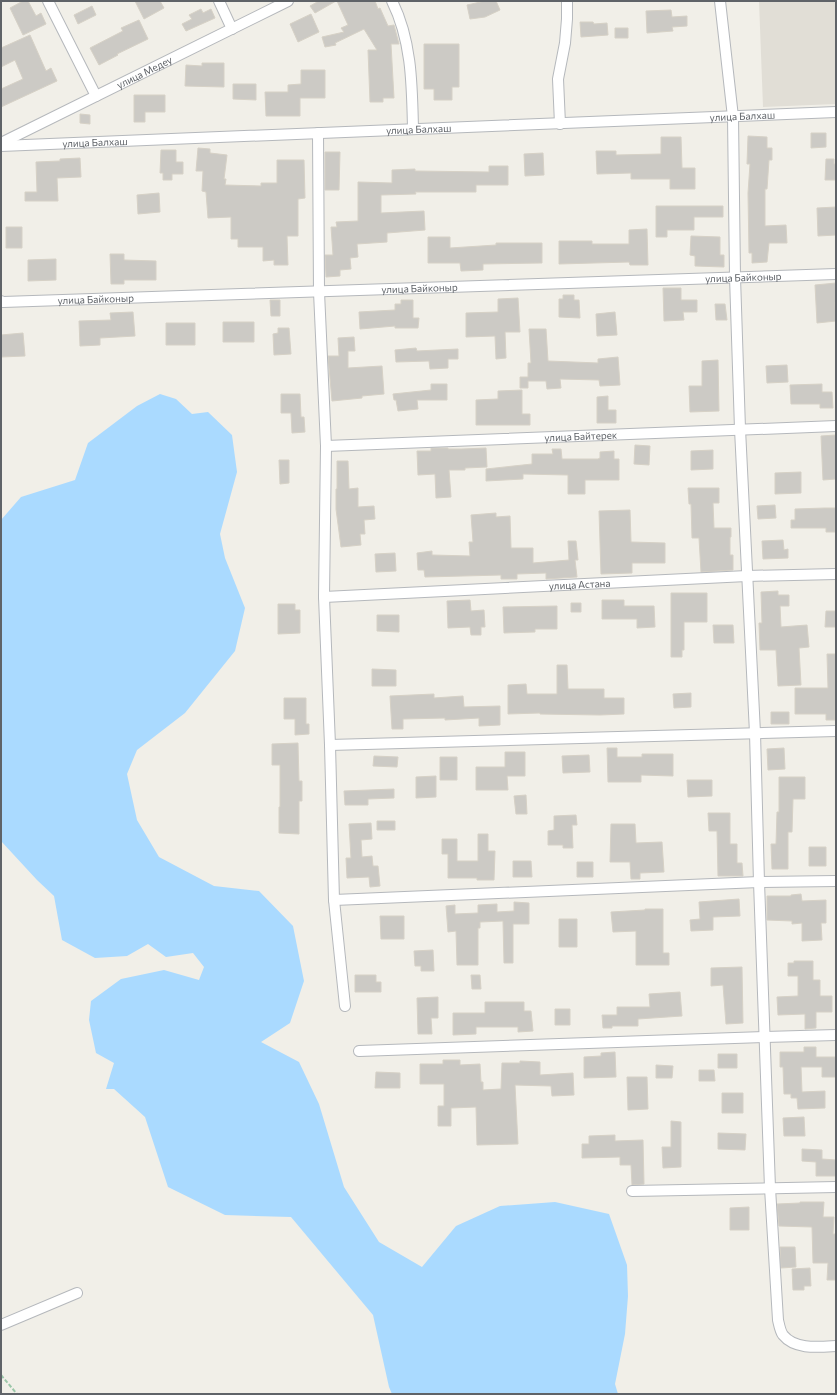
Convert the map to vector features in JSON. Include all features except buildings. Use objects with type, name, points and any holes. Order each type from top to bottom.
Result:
[{"type":"street","points":[[48,1],[96,96]]},
{"type":"street","points":[[219,1],[232,29]]},
{"type":"street","name":"улица Медеу","points":[[1,145],[288,1]]},
{"type":"street","points":[[392,1],[407,45],[412,80],[413,130]]},
{"type":"street","points":[[560,124],[558,80],[565,43],[567,1]]},
{"type":"street","points":[[720,1],[733,117],[735,277],[740,429],[755,733],[770,1188],[778,1320],[783,1334],[794,1344],[812,1347],[836,1346]]},
{"type":"street","name":"улица Балхаш","points":[[1,145],[413,130],[836,112]]},
{"type":"street","points":[[318,133],[318,292],[326,446],[324,597],[334,900],[345,1006]]},
{"type":"street","name":"улица Байконыр","points":[[2,302],[836,274]]},
{"type":"street","name":"улица Байтерек","points":[[326,446],[836,426]]},
{"type":"street","name":"улица Астана","points":[[324,597],[747,576],[836,574]]},
{"type":"street","points":[[330,746],[836,731]]},
{"type":"street","points":[[334,900],[759,882],[836,881]]},
{"type":"street","points":[[359,1051],[836,1035]]},
{"type":"street","points":[[632,1191],[836,1187]]},
{"type":"street","points":[[1,1325],[77,1293]]},
{"type":"path","points":[[1,1375],[17,1394]]},
{"type":"shaded area","points":[[759,1],[836,1],[836,104],[763,107]]},
{"type":"water","points":[[160,394],[176,399],[192,414],[208,412],[232,435],[237,472],[220,534],[225,558],[245,608],[235,651],[185,713],[137,750],[127,774],[137,820],[159,857],[214,886],[259,891],[293,926],[304,981],[290,1023],[261,1042],[299,1062],[319,1104],[344,1187],[379,1242],[422,1267],[456,1226],[500,1206],[555,1202],[609,1214],[627,1265],[628,1296],[625,1334],[615,1384],[618,1394],[392,1394],[389,1387],[373,1315],[291,1217],[225,1215],[168,1187],[145,1117],[114,1089],[106,1089],[114,1063],[96,1053],[89,1020],[91,1001],[121,979],[164,970],[199,980],[204,967],[193,953],[166,957],[148,944],[127,956],[95,958],[62,940],[54,896],[1,841],[1,520],[21,497],[75,480],[88,443],[137,406]]}]
